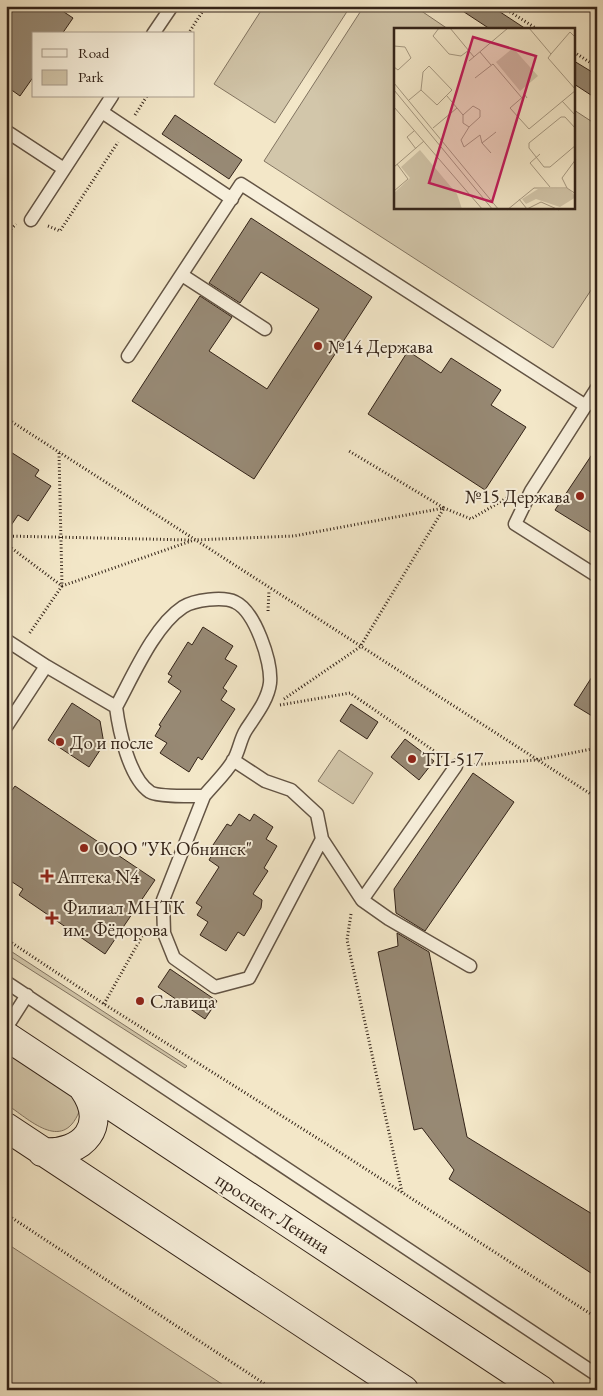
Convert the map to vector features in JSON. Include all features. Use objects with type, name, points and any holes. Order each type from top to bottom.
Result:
[{"type":"main road","name":"проспект Ленина","points":[[6,1036],[541,1390]]},
{"type":"main road","points":[[42,1152],[58,1153],[71,1149],[82,1143],[89,1134],[94,1112],[92,1100],[83,1088]]},
{"type":"main road","points":[[6,1127],[404,1390]]},
{"type":"lane","points":[[155,32],[172,6]]},
{"type":"lane","points":[[31,220],[111,98]]},
{"type":"lane","points":[[102,112],[232,199]]},
{"type":"lane","points":[[6,131],[64,169]]},
{"type":"lane","points":[[128,356],[241,184],[586,406]]},
{"type":"lane","points":[[182,275],[265,328]]},
{"type":"lane","points":[[597,388],[527,498],[515,524],[597,576]]},
{"type":"lane","points":[[204,796],[151,793],[140,782],[119,734],[116,707],[138,666],[166,622],[184,606],[208,599],[235,602],[253,619],[270,667],[270,684],[260,708],[245,732],[233,760],[204,796],[163,900],[164,933],[174,958],[214,987],[249,978],[322,839]]},
{"type":"lane","points":[[6,640],[116,707]]},
{"type":"lane","points":[[6,727],[46,666]]},
{"type":"lane","points":[[233,760],[265,781],[291,790],[317,814],[322,839],[362,900],[389,919],[470,966]]},
{"type":"lane","points":[[362,900],[456,766]]},
{"type":"lane","points":[[6,982],[597,1375]]},
{"type":"lane","points":[[6,1028],[27,995]]},
{"type":"path","points":[[189,32],[206,6]]},
{"type":"path","points":[[502,6],[535,28]]},
{"type":"path","points":[[576,53],[597,67]]},
{"type":"path","points":[[132,120],[146,98]]},
{"type":"path","points":[[31,220],[60,230],[121,136]]},
{"type":"path","points":[[6,418],[597,798]]},
{"type":"path","points":[[350,450],[444,508],[471,518],[516,492],[527,498]]},
{"type":"path","points":[[59,453],[62,586]]},
{"type":"path","points":[[6,536],[194,540],[294,536],[444,508]]},
{"type":"path","points":[[444,508],[360,647],[273,706],[350,693],[456,766],[536,760],[597,748]]},
{"type":"path","points":[[19,649],[62,586],[194,540]]},
{"type":"path","points":[[6,544],[62,586]]},
{"type":"path","points":[[355,889],[347,940],[402,1192]]},
{"type":"path","points":[[104,1004],[163,900]]},
{"type":"path","points":[[6,939],[104,1004],[402,1192],[597,1318]]},
{"type":"path","points":[[6,1214],[274,1390]]},
{"type":"green space","points":[[264,6],[342,6],[348,10],[275,123],[214,84]]},
{"type":"green space","points":[[364,6],[414,6],[447,28],[394,28],[394,209],[576,209],[576,111],[597,125],[597,281],[553,348],[264,161]]},
{"type":"green space","points":[[339,750],[373,773],[353,804],[318,781]]},
{"type":"green space","points":[[6,948],[187,1066],[185,1068],[6,954]]},
{"type":"green space","points":[[6,1048],[75,1091],[79,1112],[72,1124],[64,1130],[54,1131],[45,1129],[6,1104]]},
{"type":"green space","points":[[6,1243],[231,1390],[6,1390]]},
{"type":"building","points":[[6,6],[55,6],[73,18],[63,32],[32,32],[32,79],[20,96],[6,86]]},
{"type":"building","points":[[455,6],[491,6],[524,28],[488,28]]},
{"type":"building","points":[[576,62],[597,75],[597,99],[576,85]]},
{"type":"building","points":[[175,115],[242,160],[229,179],[162,134]]},
{"type":"building","name":"№14 Держава","points":[[251,218],[372,297],[254,479],[132,401],[200,296],[232,317],[209,351],[267,389],[319,309],[261,272],[240,303],[209,283]]},
{"type":"building","points":[[408,351],[441,373],[451,358],[501,390],[491,405],[526,427],[485,490],[368,414]]},
{"type":"building","name":"№15 Держава","points":[[597,447],[597,536],[555,510]]},
{"type":"building","points":[[6,449],[39,470],[35,476],[51,486],[28,521],[18,515],[6,533]]},
{"type":"building","points":[[203,627],[233,646],[225,659],[237,666],[223,688],[227,691],[221,700],[235,709],[202,760],[198,757],[189,772],[160,753],[167,743],[155,736],[161,726],[159,725],[181,691],[168,682],[172,676],[168,674],[188,642],[192,645]]},
{"type":"building","points":[[597,669],[597,719],[574,705]]},
{"type":"building","points":[[72,703],[100,721],[104,744],[89,767],[48,740]]},
{"type":"building","points":[[351,704],[378,722],[367,739],[340,721]]},
{"type":"building","name":"ТП-517","points":[[405,739],[434,761],[419,780],[391,757]]},
{"type":"building","points":[[473,773],[514,802],[425,931],[396,913],[394,889]]},
{"type":"building","points":[[15,786],[155,880],[105,954],[19,895],[23,889],[6,878],[6,798]]},
{"type":"building","points":[[239,814],[250,821],[254,814],[273,827],[266,839],[277,846],[264,868],[268,871],[253,894],[262,900],[261,908],[244,936],[238,932],[226,951],[200,935],[208,922],[197,915],[202,907],[196,903],[219,867],[209,860],[213,853],[209,851],[227,824],[231,826]]},
{"type":"building","points":[[397,933],[429,952],[467,1137],[597,1217],[597,1277],[449,1179],[454,1170],[422,1128],[414,1130],[378,952],[398,946]]},
{"type":"building","points":[[170,969],[217,1001],[205,1019],[158,987]]},
{"type":"place","name":"№14 Держава","points":[[318,346]]},
{"type":"place","name":"№15 Держава","points":[[580,496]]},
{"type":"place","name":"До и после","points":[[60,742]]},
{"type":"place","name":"ТП-517","points":[[412,759]]},
{"type":"place","name":"ООО \"УК Обнинск\"","points":[[84,848]]},
{"type":"place","name":"Аптека N4","points":[[47,876]]},
{"type":"place","name":"Филиал МНТК им. Фёдорова","points":[[52,918]]},
{"type":"place","name":"Славица","points":[[140,1001]]}]
